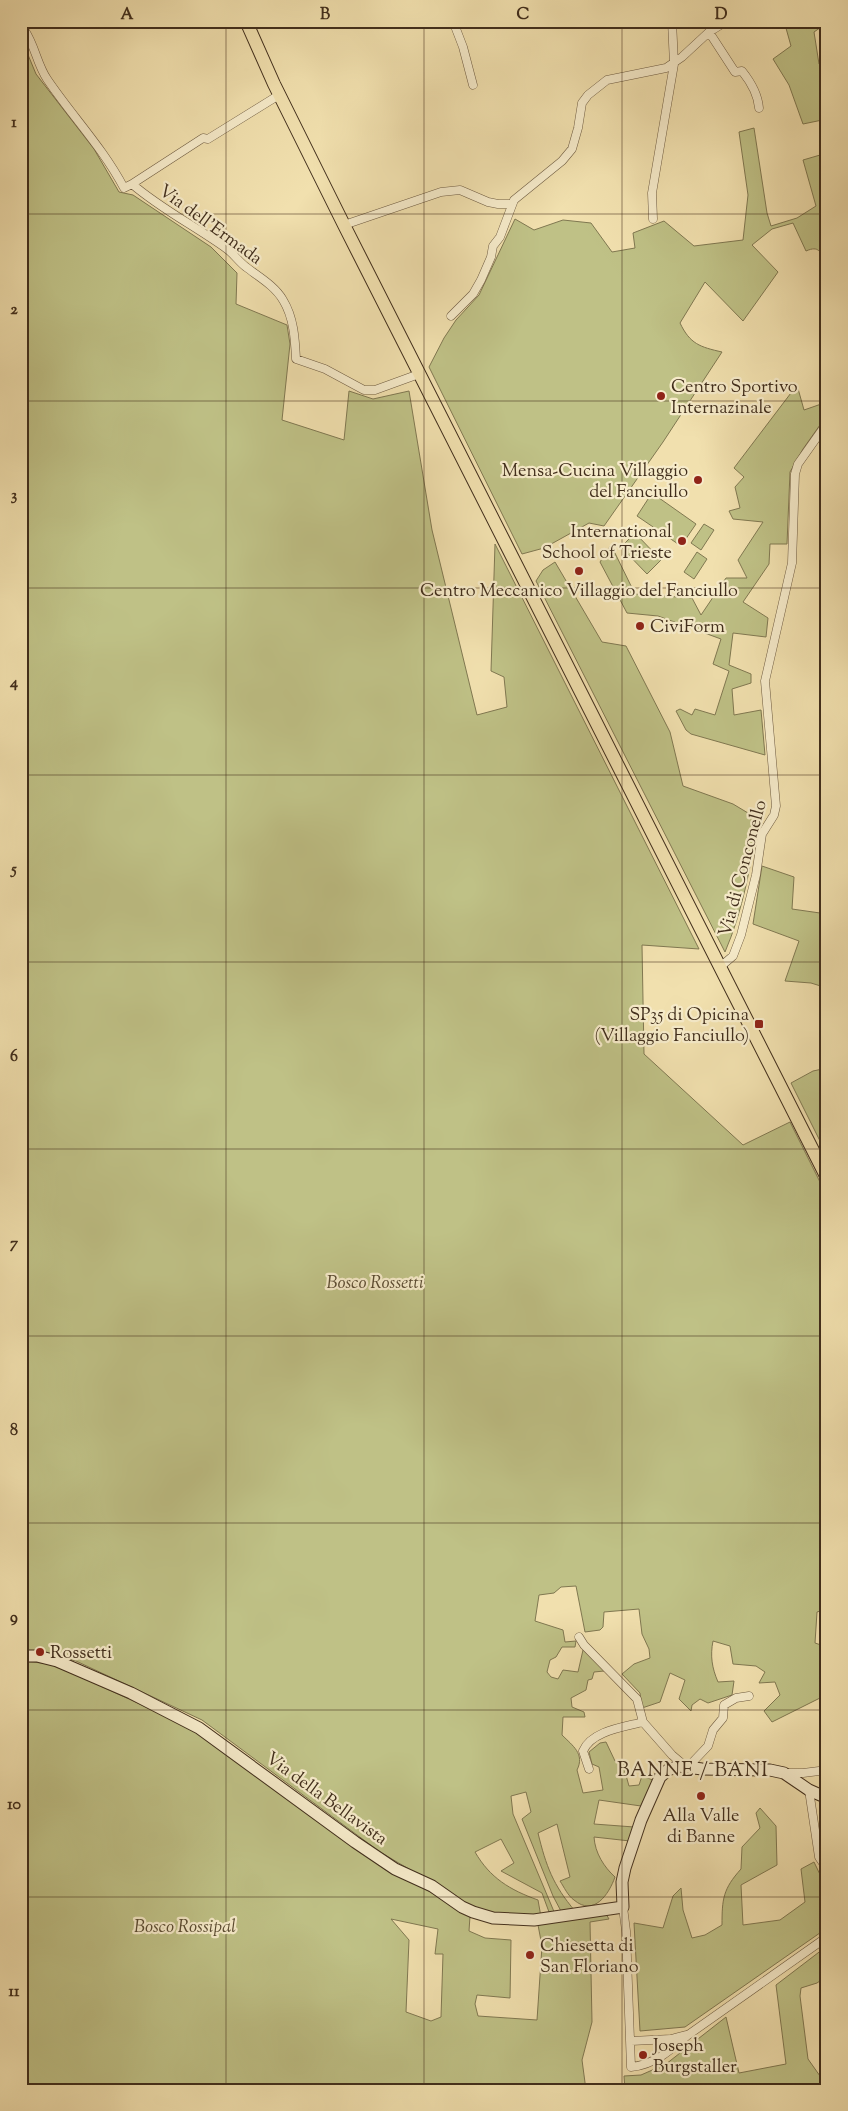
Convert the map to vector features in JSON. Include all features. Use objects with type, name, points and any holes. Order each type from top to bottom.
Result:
[{"type":"main road","points":[[246,21],[279,95],[344,225],[827,1178]]},
{"type":"street","points":[[453,21],[463,47],[473,84]]},
{"type":"street","points":[[653,219],[652,193],[674,64],[672,21]]},
{"type":"street","points":[[451,316],[473,294],[481,280],[512,204],[567,156],[576,139],[582,103],[597,86],[607,80],[666,68],[674,64],[709,32],[727,21]]},
{"type":"street","name":"Via dell'Ermada","points":[[25,31],[32,42],[39,66],[90,135],[124,188],[203,138],[208,139],[279,95]]},
{"type":"street","points":[[709,32],[735,72],[742,71],[745,75],[758,100],[758,108]]},
{"type":"street","name":"Via dell'Ermada","points":[[132,184],[155,203],[226,248],[274,289],[283,299],[291,316],[295,335],[296,359],[325,369],[364,390],[375,390],[420,374]]},
{"type":"street","points":[[344,225],[441,192],[460,190],[477,199],[488,202],[512,204]]},
{"type":"street","name":"Via di Conconello","points":[[720,967],[734,956],[756,875],[762,834],[774,815],[776,806],[765,681],[792,563],[795,474],[798,464],[827,422]]},
{"type":"street","points":[[579,1637],[584,1645],[637,1698],[643,1722],[672,1755],[687,1766]]},
{"type":"street","name":"Via della Bellavista","points":[[21,1656],[37,1656],[57,1661],[131,1693],[192,1724],[214,1737],[285,1792],[362,1847],[395,1868],[432,1886],[462,1907],[473,1912],[493,1918],[534,1920],[623,1908]]},
{"type":"street","points":[[687,1766],[708,1746],[713,1730],[723,1718],[724,1706],[736,1698],[749,1696]]},
{"type":"street","points":[[589,1769],[583,1751],[585,1746],[612,1730],[643,1722]]},
{"type":"street","points":[[672,1755],[652,1792],[625,1868],[622,1882],[626,1931],[631,2067],[651,2063],[666,2054],[688,2035],[827,1937]]},
{"type":"street","points":[[663,1773],[674,1767],[687,1766],[702,1770],[764,1769],[784,1773],[827,1770]]},
{"type":"street","points":[[784,1773],[809,1790],[827,1798]]},
{"type":"street","points":[[809,1790],[819,1857],[827,1869]]},
{"type":"street","points":[[631,2041],[667,2039],[688,2035]]},
{"type":"street","points":[[666,2054],[667,2039]]},
{"type":"green space","points":[[784,21],[827,21],[827,23],[814,32],[819,64],[827,64],[827,119],[803,124],[789,85],[773,59],[791,46]]},
{"type":"green space","name":"Bosco Rossetti","points":[[21,38],[36,74],[94,149],[119,192],[133,195],[211,247],[237,273],[236,304],[287,325],[290,344],[282,420],[344,440],[349,391],[373,399],[409,391],[432,530],[477,715],[507,707],[504,677],[491,671],[495,544],[699,949],[642,945],[644,1054],[743,1145],[790,1122],[827,1196],[827,1609],[817,1612],[815,1643],[824,1646],[825,1653],[827,1653],[827,1697],[822,1697],[772,1722],[764,1711],[780,1695],[775,1682],[759,1683],[765,1672],[756,1666],[733,1664],[730,1646],[713,1641],[712,1657],[716,1677],[718,1682],[734,1681],[732,1695],[708,1703],[700,1699],[692,1705],[691,1711],[679,1699],[685,1680],[670,1673],[660,1702],[642,1708],[640,1693],[622,1674],[634,1664],[650,1658],[649,1649],[642,1634],[639,1609],[604,1612],[603,1627],[600,1630],[585,1632],[576,1586],[561,1587],[554,1593],[539,1595],[535,1621],[563,1630],[565,1642],[576,1641],[575,1647],[562,1647],[556,1657],[550,1660],[547,1672],[551,1677],[558,1679],[563,1670],[578,1672],[583,1650],[604,1671],[594,1672],[592,1679],[588,1680],[586,1690],[571,1698],[572,1707],[584,1712],[585,1717],[563,1717],[562,1735],[579,1755],[580,1759],[577,1770],[583,1793],[603,1790],[599,1767],[592,1764],[589,1752],[600,1743],[606,1742],[615,1761],[622,1761],[629,1786],[639,1785],[642,1776],[653,1780],[641,1806],[599,1800],[594,1824],[634,1827],[630,1841],[594,1837],[596,1849],[601,1859],[615,1877],[605,1896],[594,1905],[581,1905],[568,1894],[560,1881],[570,1877],[557,1824],[538,1833],[551,1875],[575,1911],[562,1913],[553,1896],[522,1819],[531,1812],[526,1792],[511,1796],[513,1814],[555,1914],[549,1912],[542,1893],[501,1871],[514,1863],[501,1839],[475,1852],[494,1876],[518,1892],[538,1900],[541,1917],[496,1915],[468,1908],[431,1882],[380,1852],[202,1720],[76,1661],[53,1655],[21,1651]]},
{"type":"green space","points":[[754,128],[767,213],[771,226],[797,218],[816,206],[803,160],[827,153],[827,258],[816,249],[806,251],[793,223],[772,229],[752,245],[778,272],[743,321],[705,282],[680,323],[688,336],[696,344],[722,352],[663,442],[604,526],[589,523],[544,548],[522,554],[429,367],[444,338],[456,320],[479,295],[515,219],[534,230],[563,220],[591,223],[612,252],[635,248],[633,233],[664,221],[694,246],[743,240],[748,195],[739,132]]},
{"type":"green space","points":[[797,385],[804,410],[827,402],[827,415],[803,449],[790,472],[787,544],[770,544],[769,564],[743,602],[768,618],[766,637],[733,633],[729,665],[751,674],[751,683],[732,689],[734,715],[761,710],[765,755],[691,734],[686,730],[676,711],[680,709],[692,715],[695,709],[715,715],[729,671],[713,664],[721,639],[658,616],[627,613],[600,562],[611,545],[635,594],[692,598],[701,615],[726,578],[747,578],[738,560],[763,522],[733,519],[729,511],[740,508],[735,487],[744,477],[734,468]]},
{"type":"green space","points":[[652,493],[696,524],[681,546],[637,516]]},
{"type":"green space","points":[[704,524],[714,530],[701,550],[691,543]]},
{"type":"green space","points":[[635,533],[661,560],[647,574],[621,547]]},
{"type":"green space","points":[[697,552],[707,559],[694,579],[684,572]]},
{"type":"green space","points":[[555,562],[602,642],[626,646],[670,732],[683,786],[733,804],[758,819],[746,887],[737,920],[725,952],[536,581],[543,570]]},
{"type":"green space","points":[[762,866],[794,877],[792,909],[827,914],[827,988],[811,983],[785,981],[799,941],[753,924]]},
{"type":"green space","points":[[827,1068],[827,1155],[791,1083],[813,1071]]},
{"type":"green space","name":"Bosco Rossipal","points":[[21,1661],[53,1664],[194,1729],[386,1870],[417,1884],[470,1916],[469,1931],[485,1938],[511,1940],[510,1998],[477,1995],[475,2004],[478,2016],[537,2020],[542,1946],[538,1925],[606,1914],[609,1919],[590,1922],[592,2022],[582,2060],[586,2090],[21,2090]],"holes":[[[391,1919],[438,1929],[435,1954],[443,1954],[441,2017],[431,2021],[406,2012],[409,1940]]]},
{"type":"green space","points":[[760,1808],[776,1826],[777,1865],[741,1885],[743,1925],[780,1920],[805,1902],[801,1869],[814,1862],[827,1889],[827,1928],[685,2027],[640,2031],[634,1923],[663,1928],[673,1896],[681,1888],[683,1910],[692,1938],[705,1935],[722,1925],[722,1908],[725,1895],[730,1883],[741,1869],[742,1847],[760,1828],[756,1813]]},
{"type":"green space","points":[[827,1946],[827,1976],[817,1983],[801,1988],[800,1996],[808,2059],[820,2076],[827,2076],[827,2090],[625,2090],[624,2076],[641,2075],[666,2064],[726,2017],[739,2073],[786,2064],[776,1985]]},
{"type":"place","name":"Centro Sportivo Internazinale","points":[[661,396]]},
{"type":"place","name":"Mensa-Cucina Villaggio del Fanciullo","points":[[698,480]]},
{"type":"place","name":"International School of Trieste","points":[[682,541]]},
{"type":"place","name":"Centro Meccanico Villaggio del Fanciullo","points":[[579,571]]},
{"type":"place","name":"CiviForm","points":[[640,626]]},
{"type":"place","name":"SP35 di Opicina (Villaggio Fanciullo)","points":[[759,1024]]},
{"type":"place","name":"Rossetti","points":[[40,1652]]},
{"type":"place","name":"Alla Valle di Banne","points":[[701,1796]]},
{"type":"place","name":"Chiesetta di San Floriano","points":[[530,1955]]},
{"type":"place","name":"Joseph Burgstaller","points":[[643,2055]]},
{"type":"district","name":"BANNE / BANI","points":[[693,1769]]}]
